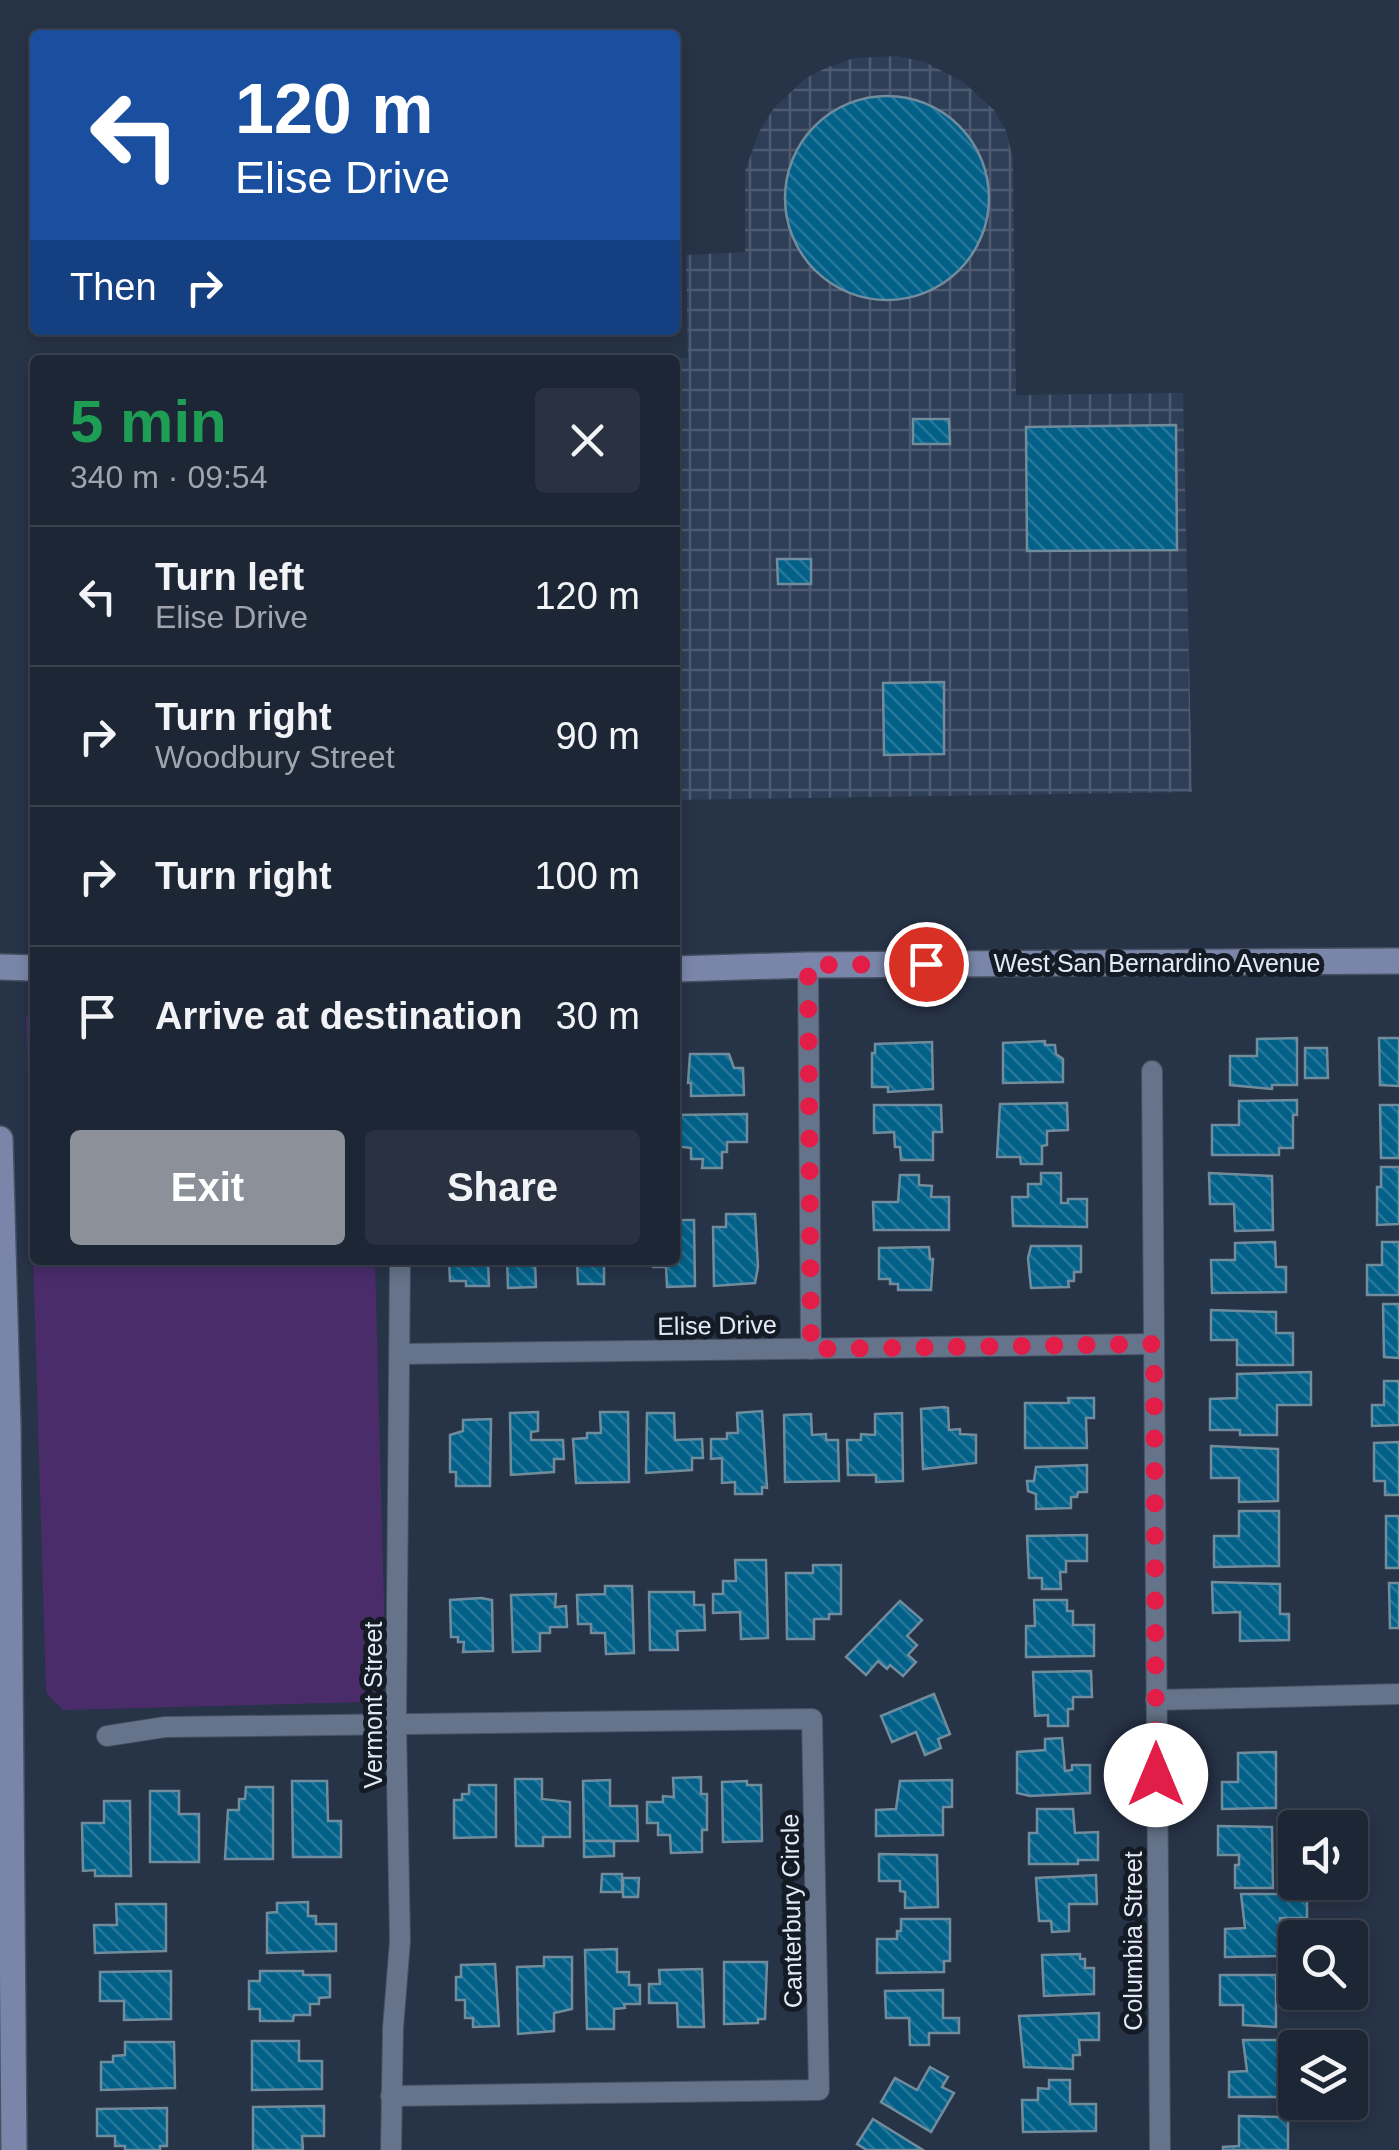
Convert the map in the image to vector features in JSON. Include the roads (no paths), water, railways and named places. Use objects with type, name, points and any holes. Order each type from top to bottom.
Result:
[{"type":"street","name":"West San Bernardino Avenue","points":[[680,969],[1399,961]]},
{"type":"street","points":[[808,965],[811,1349]]},
{"type":"street","points":[[0,967],[30,968]]},
{"type":"street","name":"Columbia Street","points":[[1152,1072],[1160,2150]]},
{"type":"street","points":[[0,1140],[8,1428],[5,1734],[14,2150]]},
{"type":"street","name":"Vermont Street","points":[[392,2150],[391,2096],[400,1941],[396,1724],[400,1265]]},
{"type":"street","name":"Elise Drive","points":[[401,1354],[1154,1344]]},
{"type":"street","points":[[1156,1700],[1399,1694]]},
{"type":"street","name":"Canterbury Circle","points":[[391,2096],[819,2090],[812,1720],[396,1724]]},
{"type":"street","points":[[106,1736],[166,1727],[396,1724]]}]
